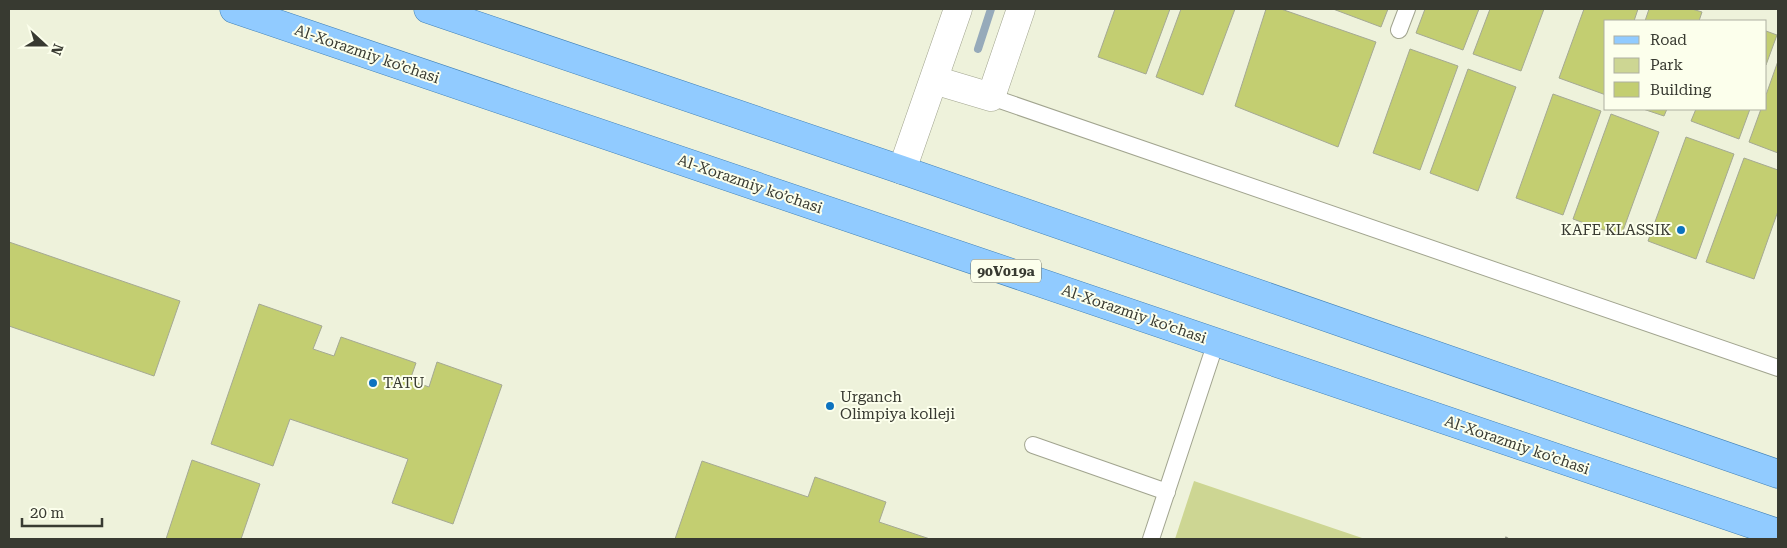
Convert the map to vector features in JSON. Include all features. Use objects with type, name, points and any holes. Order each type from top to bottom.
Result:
[{"type":"main road","name":"Al-Xorazmiy ko’chasi","points":[[234,9],[1778,533]]},
{"type":"main road","points":[[428,9],[902,170],[1778,474]]},
{"type":"street","points":[[902,170],[958,9]]},
{"type":"street","points":[[934,80],[991,97],[1020,9]]},
{"type":"lane","points":[[1399,30],[1407,9]]},
{"type":"lane","points":[[991,97],[1778,368]]},
{"type":"lane","points":[[1151,539],[1216,342]]},
{"type":"lane","points":[[1034,445],[1167,492]]},
{"type":"green space","points":[[1194,481],[1365,539],[1175,539]]},
{"type":"building","points":[[1115,9],[1170,9],[1146,74],[1098,57]]},
{"type":"building","points":[[1181,9],[1235,9],[1203,95],[1156,77]]},
{"type":"building","points":[[1266,9],[1281,9],[1376,42],[1338,147],[1235,106]]},
{"type":"building","points":[[1333,9],[1388,9],[1381,27]]},
{"type":"building","points":[[1425,9],[1479,9],[1463,50],[1416,33]]},
{"type":"building","points":[[1490,9],[1544,9],[1521,71],[1473,54]]},
{"type":"building","points":[[1584,9],[1638,9],[1634,20],[1604,20],[1604,94],[1559,78]]},
{"type":"building","points":[[1649,9],[1692,9],[1702,12],[1699,20],[1645,20]]},
{"type":"building","points":[[1767,31],[1777,35],[1767,62]]},
{"type":"building","points":[[1410,49],[1458,66],[1420,170],[1373,153]]},
{"type":"building","points":[[1778,61],[1778,153],[1749,142],[1761,110],[1767,110],[1767,92]]},
{"type":"building","points":[[1468,69],[1516,87],[1478,191],[1430,173]]},
{"type":"building","points":[[1553,94],[1601,111],[1563,215],[1516,198]]},
{"type":"building","points":[[1646,110],[1667,110],[1664,116]]},
{"type":"building","points":[[1696,110],[1750,110],[1739,139],[1691,121]]},
{"type":"building","points":[[1611,114],[1659,132],[1621,236],[1573,219]]},
{"type":"building","points":[[1686,137],[1734,154],[1696,259],[1648,241]]},
{"type":"building","points":[[1744,158],[1778,170],[1778,211],[1754,279],[1706,262]]},
{"type":"building","points":[[9,242],[180,301],[154,376],[9,326]]},
{"type":"building","points":[[259,304],[322,326],[313,349],[334,356],[341,337],[416,363],[410,380],[429,387],[437,362],[502,385],[453,524],[392,503],[408,459],[290,419],[273,466],[211,444]]},
{"type":"building","points":[[192,460],[260,484],[241,539],[166,539]]},
{"type":"building","points":[[702,461],[808,497],[815,477],[886,502],[879,522],[930,539],[675,539]]},
{"type":"waterway","points":[[978,49],[991,9]]},
{"type":"place","name":"KAFE KLASSIK","points":[[1681,230]]},
{"type":"place","name":"TATU","points":[[373,383]]},
{"type":"place","name":"Urganch Olimpiya kolleji","points":[[830,406]]}]
